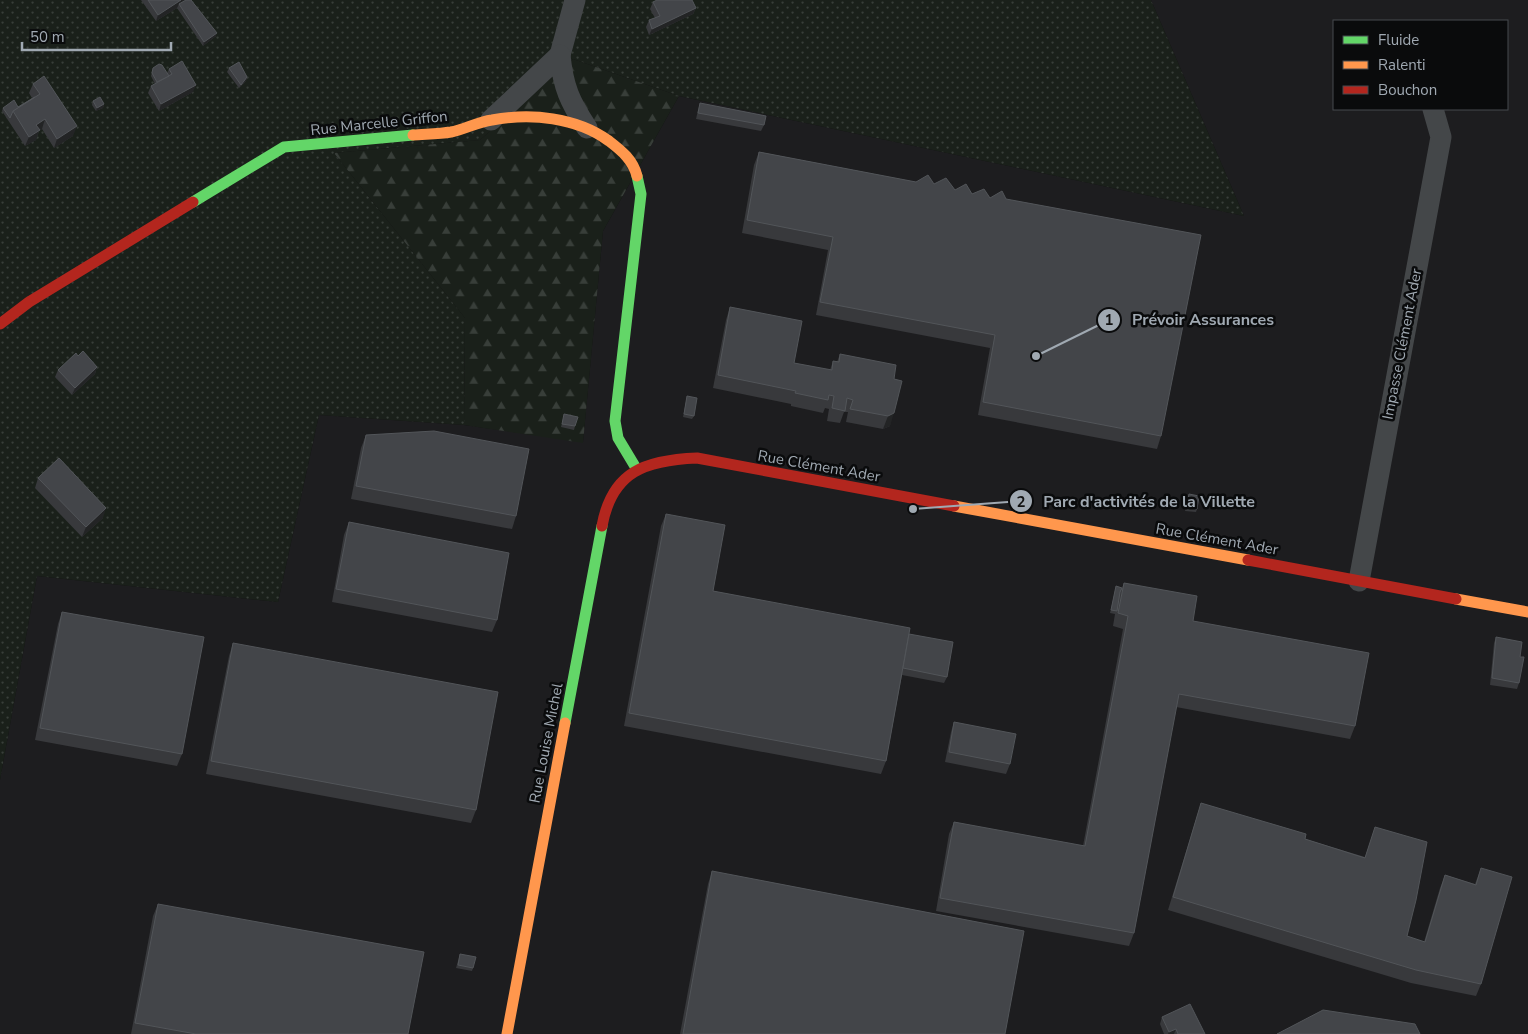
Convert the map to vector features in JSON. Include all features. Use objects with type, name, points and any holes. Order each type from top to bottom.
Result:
[{"type":"street","points":[[575,0],[560,55],[562,77],[569,100],[587,128]]},
{"type":"street","points":[[491,120],[560,55]]},
{"type":"street","name":"Impasse Clément Ader","points":[[1359,581],[1441,137],[1433,110]]},
{"type":"street","name":"Rue Marcelle Griffon","points":[[0,324],[29,302],[284,147],[451,132],[491,120],[538,117],[560,118],[598,133],[621,150],[634,166],[641,194],[615,421],[618,438],[636,468]]},
{"type":"street","name":"Rue Clément Ader","points":[[636,468],[650,462],[697,458],[1528,612]]},
{"type":"street","name":"Rue Louise Michel","points":[[507,1034],[606,508],[612,494],[621,481],[636,468]]},
{"type":"shaded area","points":[[1151,0],[1528,0],[1528,1034],[0,1034],[0,780],[37,576],[278,602],[319,415],[464,425],[583,442],[603,231],[679,96],[1244,216]]},
{"type":"green space","points":[[0,0],[1151,0],[1244,216],[679,96],[573,59],[480,140],[334,153],[465,318],[464,425],[319,415],[278,602],[37,576],[0,780]]},
{"type":"green space","points":[[573,59],[679,96],[603,231],[583,443],[464,425],[465,318],[334,153],[480,140]]},
{"type":"building","points":[[148,0],[181,0],[158,15]]},
{"type":"building","points":[[186,0],[191,0],[217,33],[204,42],[179,4]]},
{"type":"building","points":[[657,0],[692,0],[696,8],[652,29],[649,20],[660,16],[653,2]]},
{"type":"building","points":[[182,61],[196,85],[161,104],[151,86],[172,74],[169,69]]},
{"type":"building","points":[[239,62],[247,77],[241,85],[229,68]]},
{"type":"building","points":[[159,64],[162,65],[169,76],[157,82],[152,73],[153,68]]},
{"type":"building","points":[[44,76],[77,126],[57,139],[45,119],[36,125],[40,130],[29,137],[13,111],[40,94],[33,84]]},
{"type":"building","points":[[35,97],[13,111],[10,118],[3,108],[14,100],[18,107]]},
{"type":"building","points":[[100,97],[104,104],[97,108],[93,101]]},
{"type":"building","points":[[700,103],[766,116],[764,125],[698,113]]},
{"type":"building","points":[[759,152],[916,182],[928,175],[934,184],[946,178],[955,190],[966,184],[972,194],[984,189],[990,198],[1002,191],[1006,199],[1201,235],[1161,436],[983,402],[995,335],[820,302],[833,237],[747,220]]},
{"type":"building","points":[[730,307],[802,321],[794,363],[832,370],[833,361],[839,362],[840,354],[896,365],[894,379],[902,381],[894,413],[888,416],[850,409],[853,400],[847,398],[845,411],[832,408],[834,396],[829,395],[828,400],[795,393],[796,391],[718,375]]},
{"type":"building","points":[[83,351],[97,367],[75,388],[58,370],[76,353],[78,356]]},
{"type":"building","points":[[687,396],[697,398],[694,416],[684,414]]},
{"type":"building","points":[[564,414],[578,417],[575,426],[562,424]]},
{"type":"building","points":[[434,431],[529,449],[516,516],[356,486],[366,435]]},
{"type":"building","points":[[59,458],[106,508],[86,527],[38,478]]},
{"type":"building","points":[[1189,494],[1199,496],[1197,509],[1186,507]]},
{"type":"building","points":[[666,514],[725,525],[713,591],[910,628],[886,761],[629,713]]},
{"type":"building","points":[[349,522],[509,553],[497,620],[336,589]]},
{"type":"building","points":[[1124,583],[1197,596],[1193,621],[1369,653],[1355,726],[1179,694],[1134,933],[940,898],[954,822],[1085,846],[1128,616],[1118,613]]},
{"type":"building","points":[[1116,586],[1122,588],[1117,611],[1111,610]]},
{"type":"building","points":[[62,612],[204,637],[182,754],[40,728]]},
{"type":"building","points":[[909,634],[953,642],[947,677],[903,668]]},
{"type":"building","points":[[1496,637],[1522,642],[1520,657],[1524,657],[1519,683],[1492,678]]},
{"type":"building","points":[[233,643],[498,692],[476,810],[211,761]]},
{"type":"building","points":[[954,722],[1016,734],[1010,764],[949,752]]},
{"type":"building","points":[[1201,803],[1306,834],[1305,839],[1365,858],[1375,827],[1427,842],[1407,936],[1425,942],[1445,875],[1476,885],[1481,868],[1512,877],[1481,984],[1416,970],[1173,897]]},
{"type":"building","points":[[712,871],[1024,931],[1005,1034],[683,1034]]},
{"type":"building","points":[[158,904],[424,952],[408,1034],[196,1034],[135,1023]]},
{"type":"building","points":[[460,954],[476,957],[473,968],[458,965]]},
{"type":"building","points":[[1190,1004],[1205,1034],[1178,1034],[1176,1029],[1169,1032],[1162,1017]]},
{"type":"building","points":[[1323,1010],[1415,1024],[1420,1034],[1277,1034]]},
{"type":"traffic: fast","points":[[193,202],[284,147],[413,135]]},
{"type":"traffic: fast","points":[[636,468],[618,438],[615,421],[641,194],[637,176]]},
{"type":"traffic: fast","points":[[565,723],[602,526]]},
{"type":"traffic: slow","points":[[413,135],[451,132],[487,121],[507,118],[537,117],[553,119],[582,127],[609,141],[623,152],[630,161],[637,176]]},
{"type":"traffic: slow","points":[[954,506],[1248,560]]},
{"type":"traffic: slow","points":[[1456,599],[1528,612]]},
{"type":"traffic: slow","points":[[507,1034],[565,723]]},
{"type":"traffic: jam","points":[[0,324],[29,302],[193,202]]},
{"type":"traffic: jam","points":[[602,526],[607,507],[614,492],[623,481],[634,472],[647,466],[679,459],[697,458],[954,506]]},
{"type":"traffic: jam","points":[[1248,560],[1456,599]]},
{"type":"place","name":"Prévoir Assurances","points":[[1036,356]]},
{"type":"place","name":"Parc d'activités de la Villette","points":[[913,509]]}]
